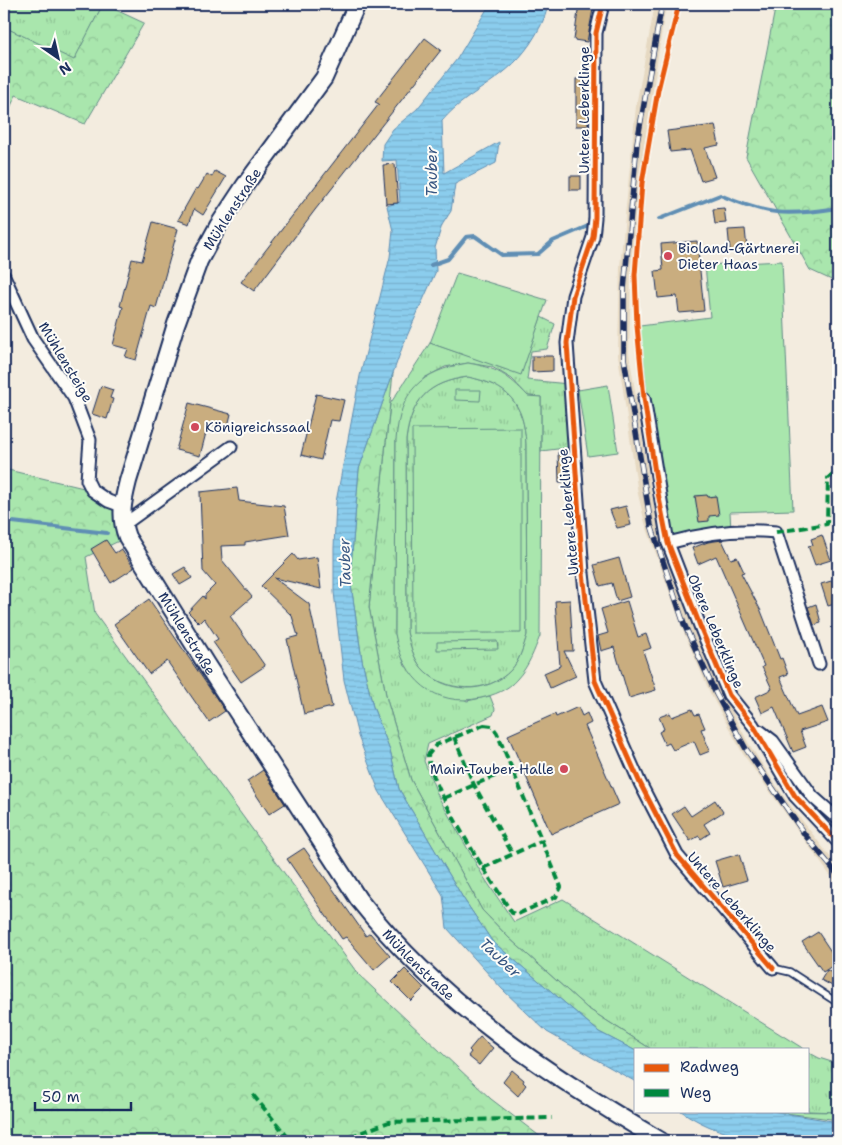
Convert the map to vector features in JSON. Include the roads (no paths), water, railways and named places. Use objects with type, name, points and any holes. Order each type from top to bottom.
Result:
[{"type":"main road","name":"Mühlenstraße","points":[[357,4],[324,78],[246,185],[218,226],[199,261],[176,324],[122,506],[122,526],[126,537],[233,706],[359,900],[380,927],[434,983],[489,1030],[560,1079],[662,1141]]},
{"type":"street","name":"Untere Leberklinge","points":[[603,4],[596,33],[595,218],[593,237],[573,296],[567,343],[584,573],[595,681],[644,792],[677,855],[773,968]]},
{"type":"street","name":"Mühlensteige","points":[[4,276],[33,339],[74,398],[90,440],[87,480],[89,485],[92,490],[108,501],[122,506]]},
{"type":"street","name":"Obere Leberklinge","points":[[644,398],[668,543],[702,632],[729,695],[752,725],[795,796],[838,842]]},
{"type":"street","points":[[122,526],[231,447]]},
{"type":"street","points":[[668,543],[686,538],[731,531],[776,532],[819,664]]},
{"type":"street","points":[[752,725],[772,741],[813,797],[838,819]]},
{"type":"lane","name":"Untere Leberklinge","points":[[773,968],[790,972],[838,1004]]},
{"type":"water","name":"Tauber","points":[[490,4],[548,4],[541,25],[525,51],[502,74],[453,109],[442,121],[444,173],[499,142],[496,163],[455,184],[451,211],[442,225],[435,248],[436,271],[403,345],[359,469],[350,578],[362,660],[373,707],[390,750],[399,789],[463,898],[492,941],[599,1032],[634,1050],[634,1081],[547,1032],[502,989],[447,928],[443,895],[379,791],[358,736],[344,680],[334,592],[336,502],[360,376],[390,257],[393,231],[387,206],[400,202],[397,160],[382,161],[383,144],[393,129],[417,109],[457,59]]},
{"type":"water","points":[[683,1112],[777,1112],[838,1122],[838,1141],[756,1139],[718,1130]]},
{"type":"waterway","points":[[659,219],[720,195],[752,207],[778,212],[791,213],[838,208]]},
{"type":"waterway","points":[[431,265],[448,259],[466,237],[475,236],[502,255],[538,254],[553,241],[588,226]]},
{"type":"waterway","points":[[4,521],[107,533]]},
{"type":"railway","points":[[662,4],[637,143],[624,290],[624,358],[651,525],[684,624],[716,694],[746,749],[805,835],[838,875]]},
{"type":"place","name":"Bioland-Gärtnerei Dieter Haas","points":[[668,256]]},
{"type":"place","name":"Königreichssaal","points":[[195,427]]},
{"type":"place","name":"Main-Tauber-Halle","points":[[564,769]]}]
